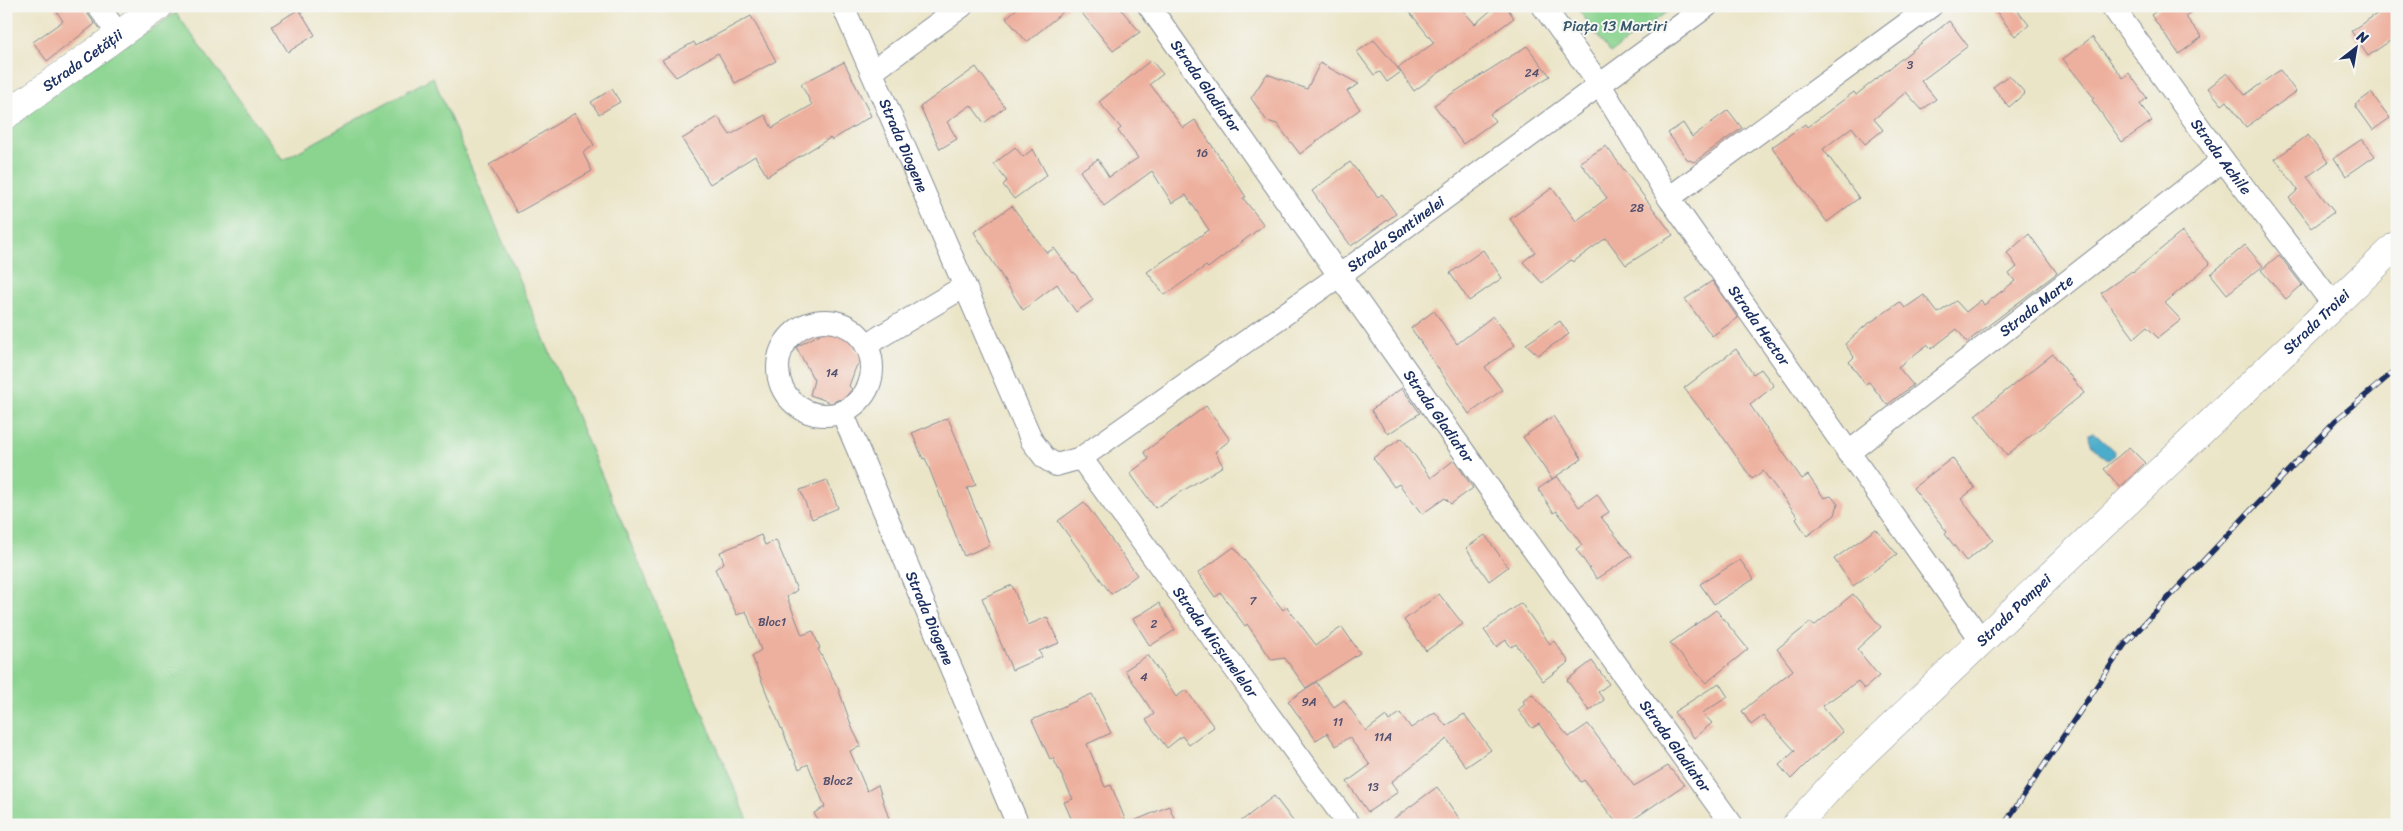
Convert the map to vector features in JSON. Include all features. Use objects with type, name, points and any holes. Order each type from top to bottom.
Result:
[{"type":"main road","name":"Strada Cetății","points":[[6,115],[159,6]]},
{"type":"main road","name":"Strada Troiei","points":[[2236,399],[2333,304],[2397,245]]},
{"type":"main road","name":"Strada Pompei","points":[[1796,825],[1845,771],[2236,399]]},
{"type":"street","points":[[98,6],[119,35]]},
{"type":"street","name":"Strada Diogene","points":[[843,6],[873,71],[1032,441],[1044,458],[1056,465],[1081,458]]},
{"type":"street","points":[[873,71],[962,6]]},
{"type":"street","name":"Strada Gladiator","points":[[1149,6],[1502,506],[1732,825]]},
{"type":"street","name":"Strada Hector","points":[[1543,6],[1600,85],[1669,198],[1982,641]]},
{"type":"street","name":"Strada Santinelei","points":[[1081,458],[1340,275],[1707,6]]},
{"type":"street","points":[[1669,198],[1931,6]]},
{"type":"street","name":"Strada Achile","points":[[2112,6],[2223,160],[2333,304]]},
{"type":"street","name":"Strada Marte","points":[[1848,452],[2223,160]]},
{"type":"street","points":[[866,345],[965,286]]},
{"type":"street","points":[[823,321],[844,325],[857,333],[866,345],[871,360],[871,376],[866,391],[856,403],[842,412],[816,414],[793,402],[785,392],[779,378],[778,363],[782,349],[790,336],[801,327],[823,321]]},
{"type":"street","name":"Strada Diogene","points":[[842,412],[1018,825]]},
{"type":"street","name":"Strada Micșunelelor","points":[[1081,458],[1349,825]]},
{"type":"green space","name":"Piața 13 Martiri","points":[[1576,6],[1675,6],[1610,53]]},
{"type":"green space","points":[[176,13],[283,160],[433,77],[750,825],[6,825],[6,125],[23,111]]},
{"type":"water","points":[[2093,432],[2114,451],[2115,455],[2108,460],[2098,452],[2089,438],[2089,434]]},
{"type":"building","points":[[53,6],[82,6],[95,24],[47,61],[33,42],[63,21]]},
{"type":"building","points":[[1020,6],[1070,6],[1027,42],[1006,18]]},
{"type":"building","points":[[1076,6],[1118,6],[1140,32],[1113,51]]},
{"type":"building","points":[[1405,6],[1459,6],[1475,24],[1496,6],[1506,6],[1514,18],[1414,91],[1398,68],[1434,43]]},
{"type":"building","points":[[1992,6],[2014,6],[2029,25],[2015,36]]},
{"type":"building","points":[[2163,6],[2200,6],[2185,16],[2202,37],[2179,54],[2151,15]]},
{"type":"building","points":[[2387,7],[2397,21],[2397,36],[2368,56],[2351,31]]},
{"type":"building","points":[[299,9],[315,35],[288,52],[272,26]]},
{"type":"building","points":[[751,16],[776,61],[735,83],[718,53],[676,77],[662,60],[694,42],[696,46]]},
{"type":"building","points":[[1949,21],[1968,46],[1921,81],[1936,99],[1922,110],[1906,92],[1874,119],[1883,130],[1865,144],[1852,127],[1823,149],[1859,198],[1827,222],[1772,147],[1805,124],[1807,127],[1854,92],[1856,95]]},
{"type":"building","points":[[2092,37],[2123,78],[2129,73],[2147,98],[2140,104],[2152,121],[2122,142],[2092,100],[2094,98],[2063,59]]},
{"type":"building","points":[[1374,40],[1401,72],[1387,82],[1380,72],[1374,75],[1357,52]]},
{"type":"building","points":[[1527,46],[1550,76],[1490,114],[1495,121],[1463,144],[1434,105]]},
{"type":"building","points":[[1151,60],[1163,74],[1150,84],[1183,128],[1195,120],[1246,197],[1243,198],[1264,225],[1208,268],[1206,266],[1165,295],[1147,272],[1209,230],[1186,195],[1172,203],[1152,171],[1104,206],[1080,171],[1098,159],[1109,177],[1138,158],[1118,131],[1121,128],[1099,102]]},
{"type":"building","points":[[844,62],[871,116],[767,176],[755,156],[710,184],[682,139],[718,117],[730,135],[765,115],[772,128],[812,105],[801,84]]},
{"type":"building","points":[[1320,63],[1359,84],[1347,91],[1360,109],[1300,154],[1277,124],[1267,121],[1251,98],[1267,74],[1307,89]]},
{"type":"building","points":[[976,67],[1005,107],[984,123],[971,105],[947,122],[957,139],[940,149],[920,107]]},
{"type":"building","points":[[2280,70],[2296,92],[2246,127],[2227,101],[2222,105],[2208,88],[2227,73],[2245,95]]},
{"type":"building","points":[[2009,75],[2025,93],[2009,107],[1993,87]]},
{"type":"building","points":[[612,89],[620,102],[599,114],[591,102]]},
{"type":"building","points":[[2371,93],[2390,118],[2373,130],[2355,105]]},
{"type":"building","points":[[1728,110],[1742,128],[1694,162],[1687,159],[1668,133],[1683,123],[1692,137]]},
{"type":"building","points":[[575,113],[594,145],[583,153],[592,171],[517,213],[489,165]]},
{"type":"building","points":[[2308,135],[2328,162],[2307,177],[2334,212],[2312,228],[2289,198],[2298,190],[2275,159]]},
{"type":"building","points":[[2362,139],[2375,156],[2346,176],[2334,158]]},
{"type":"building","points":[[1606,146],[1673,235],[1626,265],[1606,238],[1573,262],[1571,260],[1542,283],[1523,262],[1535,252],[1510,219],[1552,188],[1576,221],[1607,198],[1580,162]]},
{"type":"building","points":[[1015,147],[1023,157],[1033,149],[1047,175],[1014,199],[1003,185],[1007,181],[994,164]]},
{"type":"building","points":[[1350,162],[1378,197],[1382,194],[1396,214],[1351,246],[1312,191]]},
{"type":"building","points":[[1012,206],[1047,253],[1054,248],[1074,272],[1093,300],[1076,312],[1057,284],[1023,310],[974,232]]},
{"type":"building","points":[[2182,232],[2210,264],[2165,303],[2181,320],[2158,338],[2147,327],[2134,338],[2101,293],[2133,272]]},
{"type":"building","points":[[2029,234],[2057,273],[1967,342],[1957,329],[1931,349],[1927,345],[1898,367],[1913,385],[1887,405],[1869,382],[1865,384],[1849,362],[1854,357],[1845,344],[1865,326],[1900,302],[1905,308],[1924,295],[1938,313],[1956,301],[1966,312],[1981,300],[1984,305],[2015,281],[2009,274],[2017,267],[2007,253]]},
{"type":"building","points":[[2245,245],[2263,266],[2227,294],[2211,274]]},
{"type":"building","points":[[1483,250],[1502,278],[1469,301],[1450,273]]},
{"type":"building","points":[[2279,255],[2302,285],[2286,299],[2261,270]]},
{"type":"building","points":[[1712,281],[1738,318],[1712,336],[1685,299]]},
{"type":"building","points":[[1434,311],[1457,344],[1493,316],[1515,345],[1485,367],[1502,390],[1469,414],[1411,328]]},
{"type":"building","points":[[1560,321],[1569,334],[1538,355],[1526,344]]},
{"type":"building","points":[[833,327],[854,341],[855,351],[863,357],[856,367],[849,386],[852,389],[844,399],[837,400],[831,404],[810,395],[814,380],[796,347],[820,334],[816,329]]},
{"type":"building","points":[[1736,349],[1753,374],[1761,369],[1774,386],[1750,405],[1802,479],[1808,475],[1824,498],[1831,496],[1838,504],[1835,515],[1807,536],[1796,519],[1798,517],[1763,471],[1752,479],[1709,417],[1708,419],[1684,388]]},
{"type":"building","points":[[2053,354],[2084,393],[2007,455],[1975,415]]},
{"type":"building","points":[[1402,388],[1420,413],[1388,434],[1371,410]]},
{"type":"building","points":[[1206,406],[1230,440],[1215,452],[1223,466],[1155,508],[1130,473],[1149,459],[1144,452]]},
{"type":"building","points":[[1553,416],[1582,459],[1552,479],[1523,437]]},
{"type":"building","points":[[948,418],[976,485],[967,488],[990,545],[964,556],[925,458],[923,459],[912,433]]},
{"type":"building","points":[[1402,438],[1431,478],[1454,460],[1473,488],[1451,504],[1445,498],[1422,514],[1399,484],[1394,487],[1373,458]]},
{"type":"building","points":[[2129,447],[2145,463],[2120,487],[2104,469]]},
{"type":"building","points":[[1952,458],[1975,488],[1961,499],[1993,540],[1966,561],[1945,534],[1947,532],[1913,488]]},
{"type":"building","points":[[1557,476],[1579,507],[1597,494],[1609,512],[1601,517],[1632,556],[1597,579],[1576,549],[1582,545],[1557,511],[1554,513],[1538,489]]},
{"type":"building","points":[[827,480],[838,508],[812,519],[800,490]]},
{"type":"building","points":[[1084,502],[1137,575],[1111,594],[1058,521]]},
{"type":"building","points":[[1876,529],[1897,554],[1853,586],[1834,559]]},
{"type":"building","points":[[761,535],[765,545],[776,540],[797,590],[787,597],[802,635],[813,631],[820,648],[818,649],[838,688],[853,730],[861,746],[850,751],[867,791],[878,785],[891,825],[820,825],[814,813],[825,807],[808,764],[799,769],[772,707],[752,656],[761,650],[746,611],[737,615],[715,569],[724,563],[720,552]]},
{"type":"building","points":[[1485,535],[1508,567],[1489,581],[1466,548]]},
{"type":"building","points":[[1234,547],[1283,610],[1287,607],[1316,645],[1342,627],[1360,653],[1306,688],[1285,658],[1272,660],[1247,624],[1245,626],[1221,593],[1215,597],[1198,573]]},
{"type":"building","points":[[1740,560],[1754,579],[1714,604],[1700,584]]},
{"type":"building","points":[[1012,585],[1028,625],[1047,617],[1059,643],[1039,651],[1042,657],[1012,670],[982,598]]},
{"type":"building","points":[[1439,594],[1463,624],[1426,651],[1404,620]]},
{"type":"building","points":[[1853,594],[1881,627],[1857,649],[1879,676],[1864,689],[1858,681],[1822,706],[1843,732],[1791,779],[1779,765],[1795,751],[1763,716],[1751,725],[1742,711],[1793,670],[1777,649],[1811,622],[1814,626]]},
{"type":"building","points":[[1159,603],[1175,630],[1150,646],[1133,619]]},
{"type":"building","points":[[1521,603],[1550,644],[1554,641],[1569,662],[1543,681],[1516,644],[1511,647],[1506,640],[1496,647],[1484,630]]},
{"type":"building","points":[[1716,610],[1748,649],[1706,683],[1670,643]]},
{"type":"building","points":[[1148,655],[1176,697],[1186,690],[1214,727],[1189,745],[1182,736],[1167,748],[1146,720],[1154,714],[1125,670]]},
{"type":"building","points":[[1592,661],[1609,684],[1598,692],[1604,700],[1589,711],[1567,680]]},
{"type":"building","points":[[1316,682],[1334,707],[1344,700],[1366,731],[1386,716],[1389,721],[1400,713],[1411,728],[1435,712],[1446,726],[1464,714],[1491,750],[1466,767],[1447,739],[1391,782],[1398,792],[1368,812],[1347,782],[1370,765],[1349,737],[1336,746],[1327,733],[1316,740],[1288,701]]},
{"type":"building","points":[[1719,683],[1728,697],[1702,713],[1712,723],[1694,738],[1674,712]]},
{"type":"building","points":[[1092,694],[1111,733],[1087,744],[1105,787],[1111,785],[1127,824],[1169,806],[1177,825],[1074,825],[1064,802],[1073,799],[1053,758],[1050,759],[1032,720]]},
{"type":"building","points":[[1532,694],[1569,737],[1588,724],[1634,786],[1668,766],[1684,785],[1625,825],[1618,825],[1584,780],[1581,782],[1539,724],[1532,728],[1518,710],[1525,704],[1523,701]]},
{"type":"building","points":[[1437,787],[1464,825],[1385,825]]},
{"type":"building","points":[[1274,796],[1296,825],[1236,825]]},
{"type":"railway","points":[[2004,825],[2125,644],[2336,420],[2397,369]]}]
